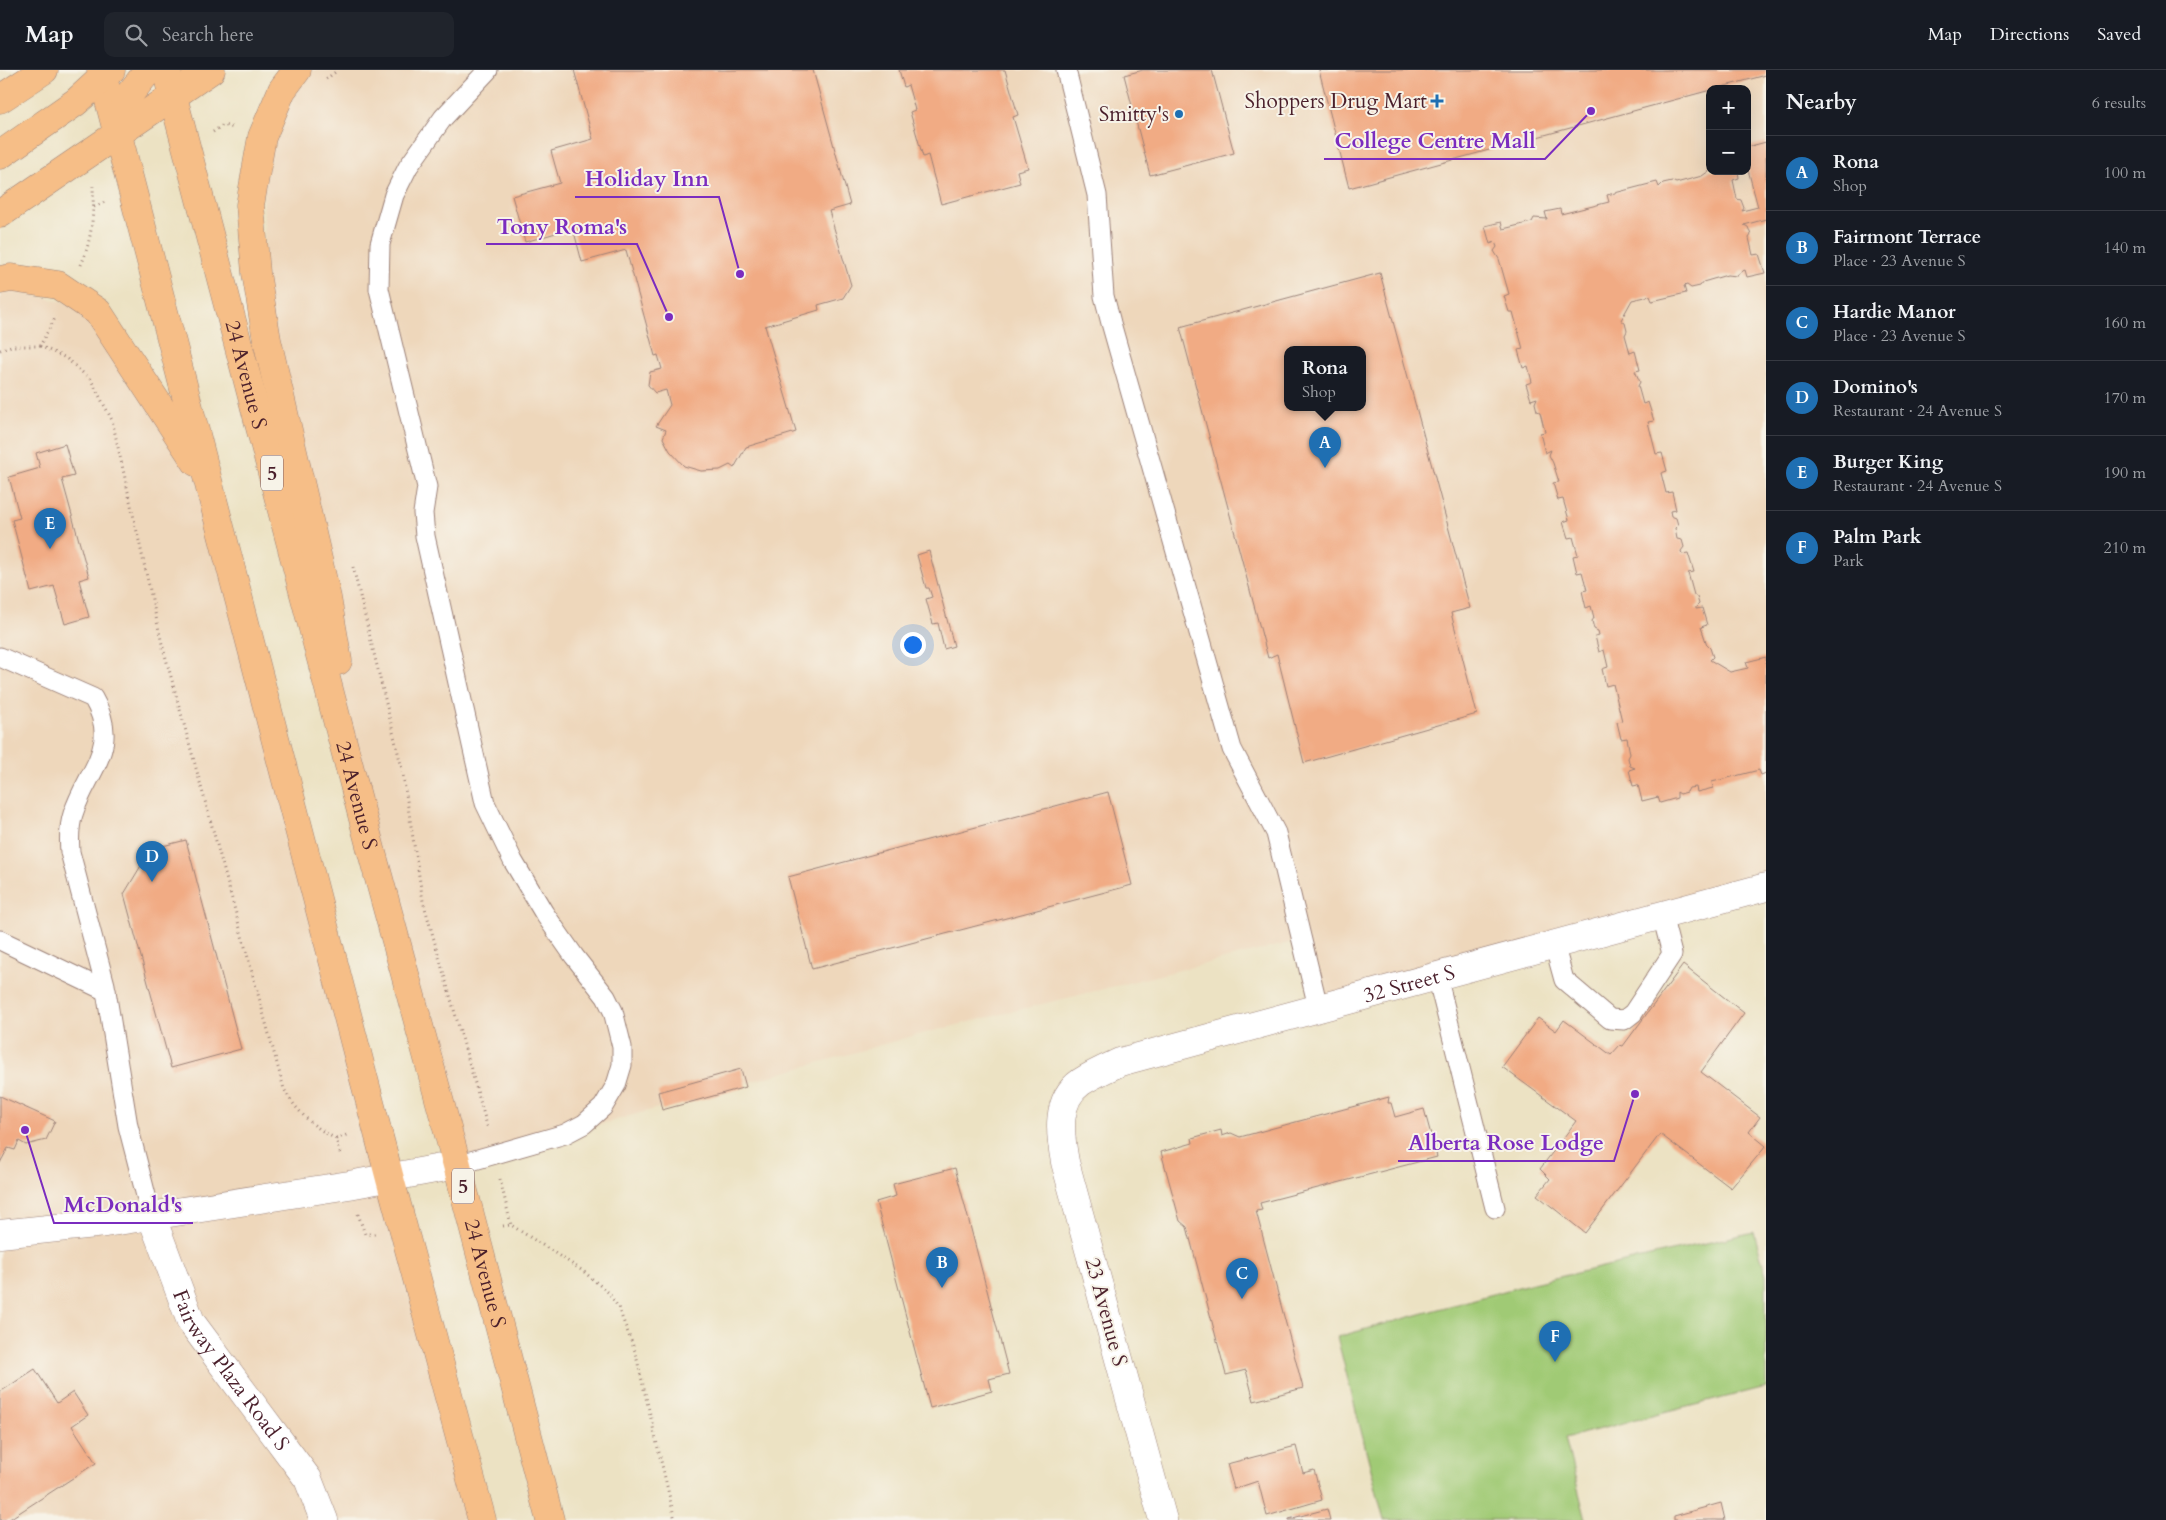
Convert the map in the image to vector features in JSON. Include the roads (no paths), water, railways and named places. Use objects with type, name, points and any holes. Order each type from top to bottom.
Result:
[{"type":"main road","points":[[0,99],[44,70]]},
{"type":"main road","points":[[118,133],[128,96],[149,70]]},
{"type":"main road","points":[[0,214],[118,133],[170,82],[211,70]]},
{"type":"main road","points":[[297,70],[282,90],[262,137],[250,205],[256,273],[267,340],[327,598],[372,852]]},
{"type":"main road","points":[[105,73],[118,133],[390,1179],[482,1520]]},
{"type":"main road","points":[[0,155],[76,102],[105,73]]},
{"type":"main road","name":"24 Avenue S","points":[[170,82],[550,1520]]},
{"type":"main road","points":[[0,280],[11,278],[58,285],[98,312],[210,484]]},
{"type":"street","name":"32 Street S","points":[[1064,1103],[1080,1083],[1120,1062],[1766,887]]},
{"type":"street","name":"23 Avenue S","points":[[1064,1103],[1060,1132],[1065,1162],[1163,1520]]},
{"type":"street","points":[[0,1234],[105,1223],[390,1179],[457,1165]]},
{"type":"street","name":"Fairway Plaza Road S","points":[[151,1215],[190,1322],[308,1479],[324,1520]]},
{"type":"lane","points":[[457,1165],[565,1134],[584,1124],[603,1107],[616,1085],[622,1065],[622,1047],[618,1029],[606,997],[544,913],[513,861],[485,803],[425,536],[423,513],[427,486],[379,289],[380,244],[386,218],[400,181],[429,136],[461,97],[488,70]]},
{"type":"lane","points":[[1066,70],[1097,195],[1104,296],[1111,323],[1232,749],[1276,833],[1318,1007]]},
{"type":"lane","points":[[0,657],[93,698],[100,713],[104,732],[104,747],[73,813],[69,838],[71,863],[106,991],[128,1126],[151,1215]]},
{"type":"lane","points":[[1554,944],[1564,980],[1610,1019],[1624,1020],[1633,1013],[1672,954],[1662,915]]},
{"type":"lane","points":[[0,940],[106,991]]},
{"type":"lane","points":[[1437,976],[1496,1208]]},
{"type":"place","name":"Shoppers Drug Mart","points":[[1437,101]]},
{"type":"place","name":"College Centre Mall","points":[[1591,111]]},
{"type":"place","name":"Smitty's","points":[[1179,114]]},
{"type":"place","name":"Holiday Inn","points":[[740,274]]},
{"type":"place","name":"Tony Roma's","points":[[669,317]]},
{"type":"place","name":"Rona","points":[[1325,468]]},
{"type":"place","name":"Burger King","points":[[50,549]]},
{"type":"place","name":"Domino's","points":[[152,882]]},
{"type":"place","name":"Alberta Rose Lodge","points":[[1635,1094]]},
{"type":"place","name":"McDonald's","points":[[25,1130]]},
{"type":"place","name":"Fairmont Terrace","points":[[942,1288]]},
{"type":"place","name":"Hardie Manor","points":[[1242,1299]]},
{"type":"place","name":"Palm Park","points":[[1555,1362]]}]
